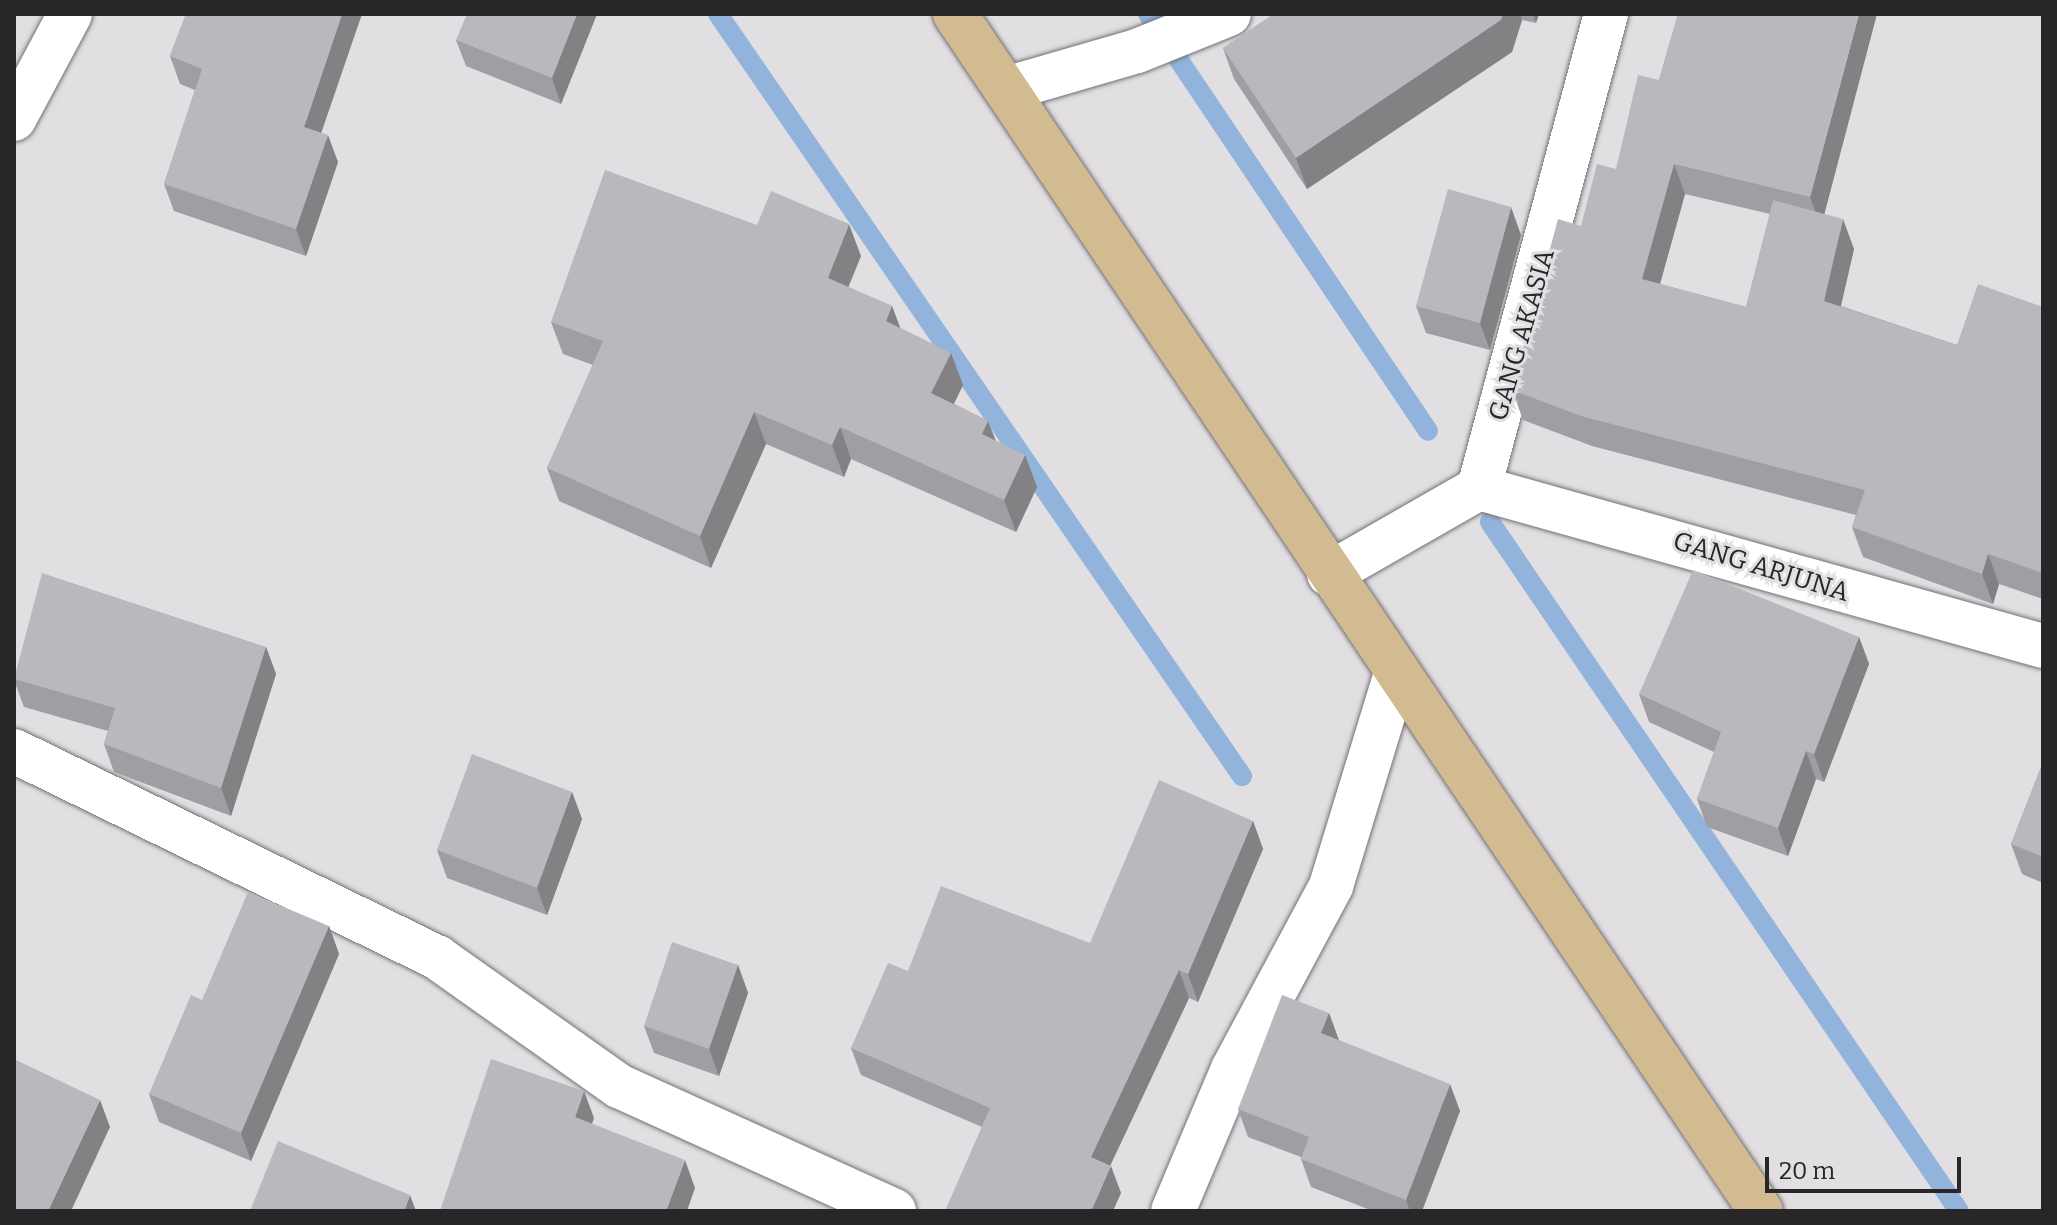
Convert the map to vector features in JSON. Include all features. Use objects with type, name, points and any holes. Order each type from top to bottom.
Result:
[{"type":"main road","points":[[955,14],[1396,673],[1607,974],[1761,1211]]},
{"type":"street","points":[[14,119],[70,14]]},
{"type":"street","name":"GANG AKASIA","points":[[1479,488],[1606,14]]},
{"type":"street","points":[[1006,89],[1137,51],[1217,16]]},
{"type":"street","points":[[1329,574],[1479,488]]},
{"type":"street","name":"GANG ARJUNA","points":[[1479,488],[2043,646]]},
{"type":"street","points":[[1173,1211],[1233,1069],[1331,886],[1396,673]]},
{"type":"street","points":[[14,751],[438,958],[619,1086],[894,1211]]},
{"type":"building","points":[[186,14],[342,14],[304,127],[328,135],[296,229],[164,184],[202,69],[170,56]]},
{"type":"building","points":[[467,14],[577,14],[552,78],[456,40]]},
{"type":"building","points":[[1274,14],[1503,14],[1501,20],[1296,158],[1223,48]]},
{"type":"building","points":[[1678,14],[1859,14],[1810,197],[1674,164],[1642,279],[1746,307],[1773,200],[1843,219],[1824,301],[1957,345],[1978,284],[2043,307],[2043,573],[1988,554],[1982,574],[1852,527],[1865,490],[1581,416],[1512,390],[1558,219],[1581,226],[1597,164],[1616,169],[1638,75],[1659,80]]},
{"type":"building","points":[[605,170],[757,225],[771,191],[849,224],[828,278],[892,306],[886,321],[951,353],[931,393],[988,421],[982,434],[1025,455],[1004,500],[840,427],[832,445],[754,412],[700,536],[547,468],[603,341],[551,322]]},
{"type":"building","points":[[1448,189],[1511,207],[1480,323],[1416,306]]},
{"type":"building","points":[[1693,570],[1859,637],[1814,754],[1806,751],[1778,828],[1697,799],[1721,732],[1639,694]]},
{"type":"building","points":[[42,573],[266,647],[221,788],[104,744],[115,708],[14,679]]},
{"type":"building","points":[[472,754],[572,792],[537,888],[437,850]]},
{"type":"building","points":[[2043,762],[2043,857],[2011,844]]},
{"type":"building","points":[[1159,780],[1253,821],[1188,974],[1179,970],[1091,1157],[1111,1166],[1091,1211],[945,1211],[990,1108],[851,1048],[888,963],[908,971],[941,886],[1090,943]]},
{"type":"building","points":[[248,892],[329,926],[241,1133],[149,1094],[191,995],[202,1000]]},
{"type":"building","points":[[672,942],[738,965],[709,1049],[644,1026]]},
{"type":"building","points":[[1282,995],[1329,1013],[1321,1033],[1450,1084],[1406,1200],[1301,1159],[1309,1137],[1238,1109]]},
{"type":"building","points":[[14,1059],[100,1100],[48,1211],[14,1211]]},
{"type":"building","points":[[491,1059],[584,1091],[575,1117],[685,1160],[666,1211],[440,1211]]},
{"type":"building","points":[[278,1141],[410,1195],[404,1211],[250,1211]]},
{"type":"waterway","points":[[718,14],[1242,776]]},
{"type":"waterway","points":[[1148,14],[1428,431]]},
{"type":"waterway","points":[[1490,522],[1959,1211]]}]
